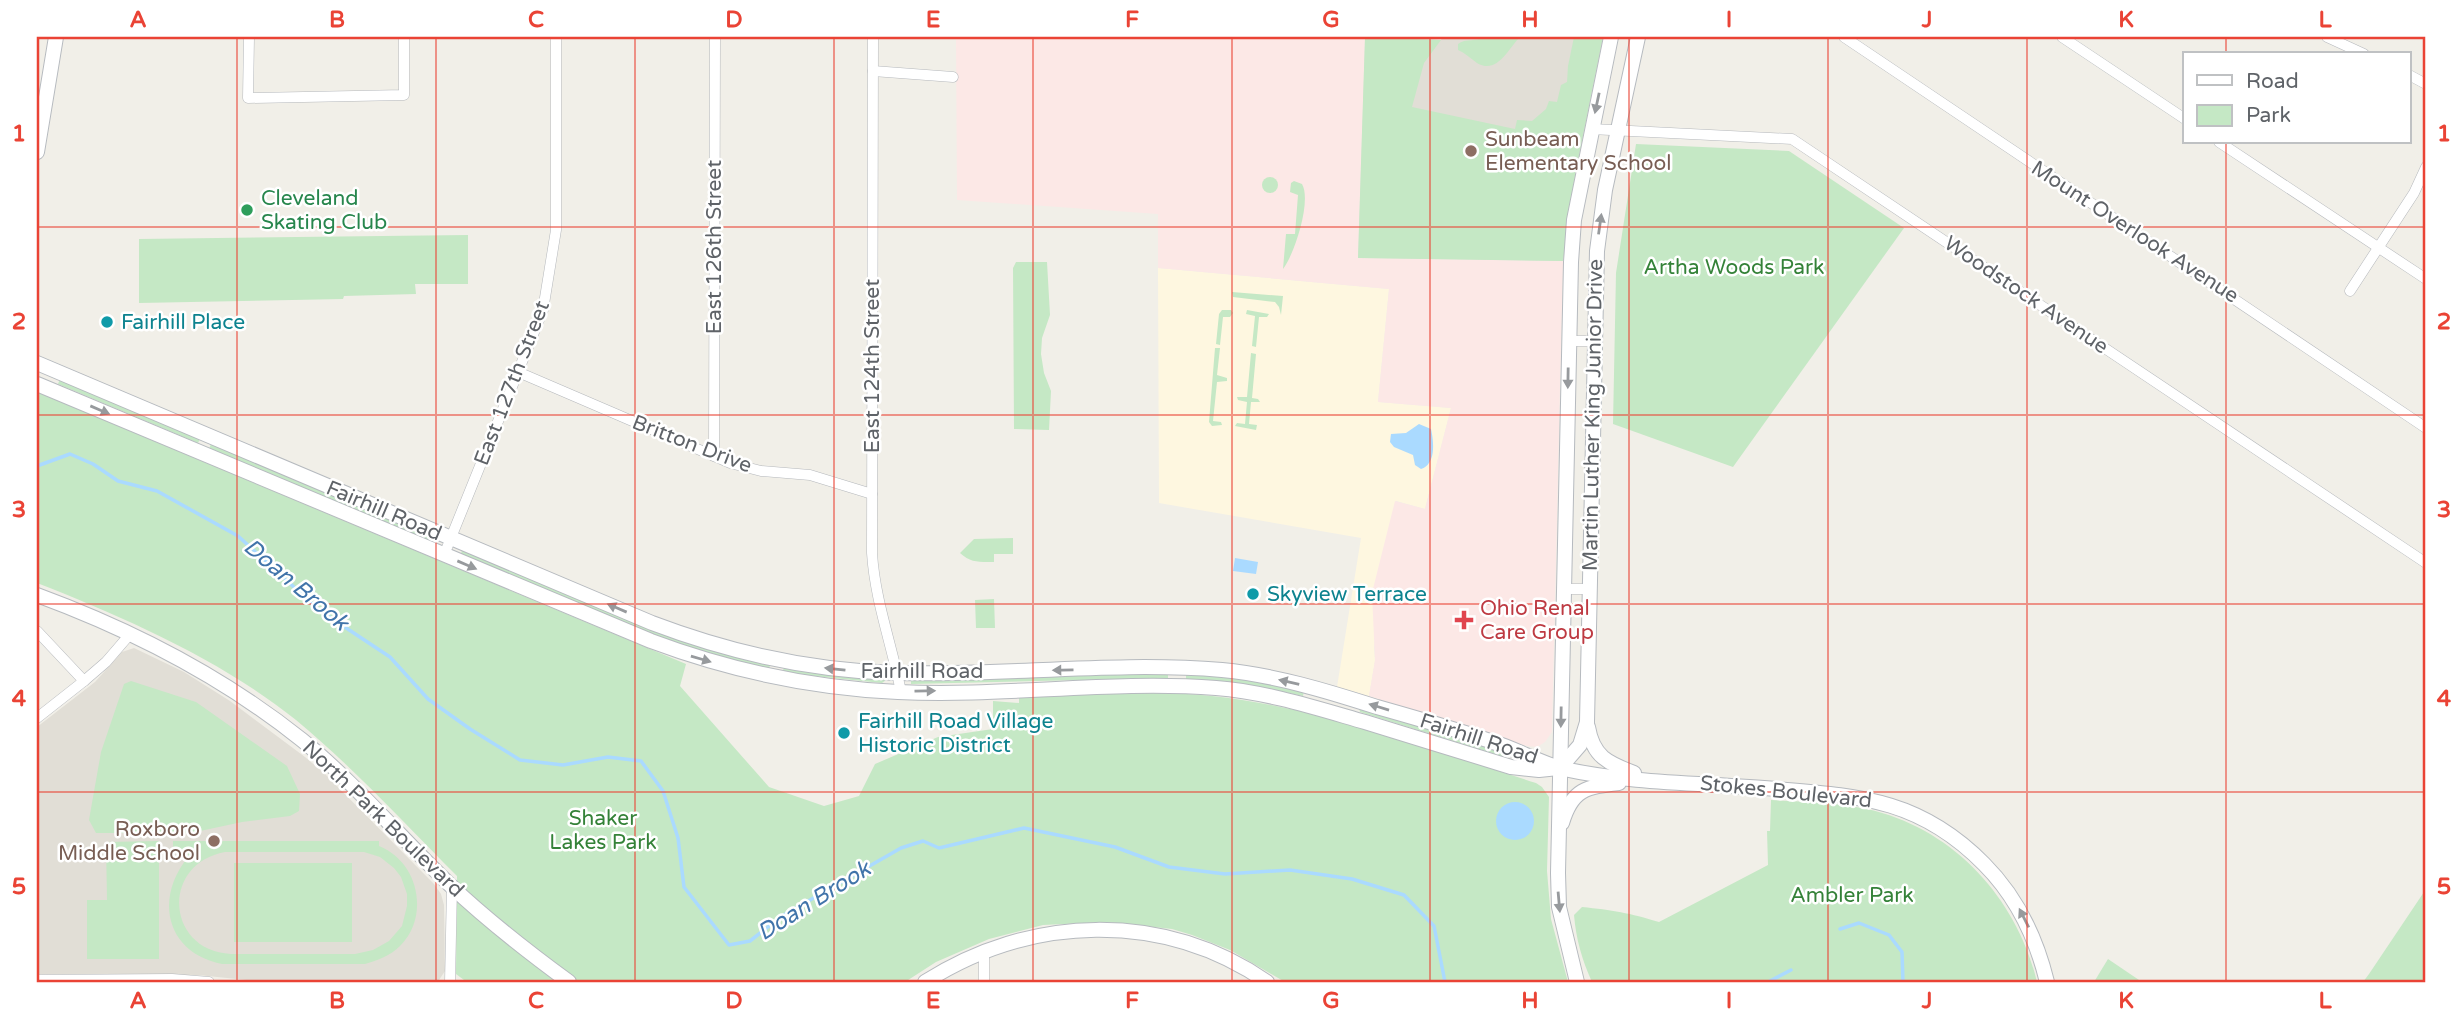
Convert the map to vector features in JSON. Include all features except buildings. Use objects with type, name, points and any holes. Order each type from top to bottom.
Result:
[{"type":"main road","points":[[37,152],[56,37]]},
{"type":"main road","name":"Martin Luther King Junior Drive","points":[[1560,768],[1568,341],[1574,220],[1611,37]]},
{"type":"main road","name":"Martin Luther King Junior Drive","points":[[1560,768],[1580,745],[1587,722],[1597,251],[1605,190],[1638,37]]},
{"type":"main road","name":"Fairhill Road","points":[[37,363],[450,539],[689,637],[732,650],[778,661],[897,673],[1176,668],[1224,671],[1317,689],[1495,742],[1560,768]]},
{"type":"main road","name":"Fairhill Road","points":[[37,384],[689,655],[775,678],[901,692],[1176,686],[1218,688],[1265,695],[1313,707],[1511,767],[1539,771],[1560,768]]},
{"type":"main road","points":[[202,454],[209,436]]},
{"type":"main road","name":"North Park Boulevard","points":[[37,595],[131,633],[200,669],[264,711],[332,766],[452,886],[508,935],[569,982]]},
{"type":"main road","points":[[775,678],[778,661]]},
{"type":"main road","points":[[1176,668],[1176,686]]},
{"type":"main road","points":[[1313,707],[1317,689]]},
{"type":"main road","points":[[1350,718],[1355,700]]},
{"type":"main road","points":[[1587,722],[1590,738],[1597,752],[1612,764],[1652,779]]},
{"type":"main road","points":[[1560,768],[1559,906],[1577,982]]},
{"type":"main road","name":"Stokes Boulevard","points":[[1560,768],[1606,775],[1850,796],[1892,805],[1914,814],[1957,839],[1998,878],[2027,922],[2047,982]]},
{"type":"main road","points":[[1558,834],[1566,809],[1572,798],[1582,790],[1652,779]]},
{"type":"main road","points":[[925,982],[984,951],[1017,940],[1063,931],[1126,931],[1166,938],[1208,950],[1267,982]]},
{"type":"street","points":[[249,37],[248,98],[404,95],[404,37]]},
{"type":"street","name":"East 127th Street","points":[[444,555],[543,310],[556,230],[556,37]]},
{"type":"street","name":"East 126th Street","points":[[714,456],[715,37]]},
{"type":"street","name":"East 124th Street","points":[[873,37],[872,494],[875,588],[901,692]]},
{"type":"street","name":"Mount Overlook Avenue","points":[[1844,37],[2426,428]]},
{"type":"street","points":[[2062,37],[2183,118]]},
{"type":"street","points":[[2327,37],[2360,52]]},
{"type":"street","points":[[873,71],[953,77]]},
{"type":"street","points":[[2410,76],[2426,84]]},
{"type":"street","name":"Woodstock Avenue","points":[[1591,129],[1792,139],[2426,563]]},
{"type":"street","points":[[2222,144],[2426,279]]},
{"type":"street","points":[[2350,291],[2414,194],[2426,167]]},
{"type":"street","points":[[1568,341],[1594,341]]},
{"type":"street","name":"Britton Drive","points":[[518,372],[714,456],[761,471],[810,475],[872,494]]},
{"type":"street","points":[[1564,589],[1588,589]]},
{"type":"street","points":[[37,631],[84,681]]},
{"type":"street","points":[[37,718],[106,662],[131,633]]},
{"type":"street","points":[[450,982],[452,886]]},
{"type":"street","points":[[984,951],[984,982]]},
{"type":"street","points":[[37,980],[172,979],[209,982]]},
{"type":"shaded area","points":[[956,37],[1365,37],[1358,258],[1563,261],[1552,732],[1545,742],[1537,747],[1527,746],[1369,696],[1375,660],[1372,593],[1395,501],[1425,509],[1451,408],[1378,402],[1389,289],[1158,268],[1158,214],[957,200]]},
{"type":"shaded area","name":"Sunbeam Elementary School","points":[[1365,37],[1441,40],[1442,37],[1603,37],[1575,175],[1563,261],[1358,258]]},
{"type":"shaded area","points":[[1158,268],[1389,289],[1378,402],[1451,408],[1425,509],[1396,501],[1369,696],[1337,687],[1361,538],[1159,503]]},
{"type":"shaded area","name":"Roxboro Middle School","points":[[134,648],[184,672],[230,701],[305,757],[434,884],[444,905],[445,971],[439,980],[265,982],[198,975],[37,974],[37,727],[95,682],[122,652]]},
{"type":"green space","name":"Sunbeam Elementary School","points":[[1365,37],[1441,40],[1424,63],[1412,107],[1515,129],[1517,120],[1532,121],[1546,109],[1549,101],[1557,102],[1561,85],[1567,82],[1574,37],[1603,37],[1575,175],[1563,261],[1358,258]]},
{"type":"green space","points":[[1486,37],[1520,37],[1502,59],[1490,66],[1477,63],[1458,50],[1458,44],[1461,42]]},
{"type":"green space","name":"Artha Woods Park","points":[[1636,144],[1789,151],[1904,228],[1733,467],[1613,424],[1616,273]]},
{"type":"green space","points":[[1267,177],[1273,177],[1278,185],[1276,191],[1267,193],[1262,188],[1262,182]]},
{"type":"green space","points":[[1294,181],[1302,184],[1305,202],[1296,240],[1283,269],[1286,234],[1295,234],[1298,195],[1290,192],[1291,183]]},
{"type":"green space","points":[[468,235],[468,284],[415,284],[416,294],[344,296],[343,299],[139,303],[139,239]]},
{"type":"green space","points":[[1016,262],[1047,262],[1050,315],[1042,338],[1041,354],[1051,391],[1049,430],[1014,429],[1013,268]]},
{"type":"green space","points":[[1232,292],[1283,296],[1281,315],[1275,302],[1233,297]]},
{"type":"green space","points":[[1222,310],[1231,310],[1233,313],[1230,317],[1223,317],[1220,345],[1216,344],[1219,314]]},
{"type":"green space","points":[[1247,310],[1269,314],[1267,317],[1259,317],[1256,347],[1252,346],[1255,316],[1246,314]]},
{"type":"green space","points":[[1215,348],[1220,348],[1217,375],[1227,378],[1227,381],[1217,382],[1213,421],[1221,422],[1222,425],[1212,426],[1209,422]]},
{"type":"green space","points":[[1251,353],[1256,354],[1252,398],[1260,402],[1251,402],[1249,424],[1257,425],[1256,430],[1235,426],[1237,423],[1245,424],[1247,402],[1238,400],[1237,397],[1247,397]]},
{"type":"green space","points":[[60,379],[200,439],[198,443],[58,384]]},
{"type":"green space","name":"Shaker Lakes Park","points":[[37,392],[686,664],[680,686],[769,787],[824,806],[859,796],[875,764],[938,737],[993,729],[993,701],[1019,703],[1019,697],[1116,693],[1212,696],[1295,710],[1376,732],[1536,783],[1549,797],[1547,871],[1551,919],[1568,982],[1285,982],[1230,950],[1192,935],[1172,929],[1107,922],[1043,925],[989,939],[936,962],[905,982],[464,980],[456,974],[457,876],[338,757],[296,720],[237,678],[172,642],[37,583]]},
{"type":"green space","points":[[211,444],[434,537],[431,542],[209,449]]},
{"type":"green space","points":[[1013,538],[1013,554],[994,554],[994,562],[972,560],[960,553],[974,539]]},
{"type":"green space","points":[[462,550],[694,645],[770,665],[769,670],[649,634],[461,554]]},
{"type":"green space","points":[[994,599],[995,628],[976,628],[975,600]]},
{"type":"green space","points":[[785,668],[886,680],[882,683],[785,673]]},
{"type":"green space","points":[[1168,673],[1168,678],[911,684],[911,679]]},
{"type":"green space","points":[[1186,673],[1227,676],[1304,691],[1303,696],[1246,684],[1186,679]]},
{"type":"green space","points":[[131,681],[196,702],[287,766],[300,794],[299,811],[290,816],[242,822],[191,833],[96,833],[89,820],[101,752],[124,684]]},
{"type":"green space","points":[[1359,708],[1507,754],[1505,757],[1360,712]]},
{"type":"green space","name":"Ambler Park","points":[[1771,800],[1867,809],[1898,818],[1927,832],[1977,871],[1997,895],[2014,922],[2037,982],[1592,982],[1580,949],[1574,915],[1582,907],[1621,912],[1659,922],[1768,865],[1767,831],[1770,831]]},
{"type":"green space","points":[[159,841],[159,959],[87,959],[87,900],[107,900],[106,842]]},
{"type":"green space","points":[[173,841],[379,841],[379,846],[393,854],[411,877],[416,891],[415,920],[400,946],[384,957],[365,964],[222,964],[203,958],[188,949],[171,922],[171,890],[177,873],[188,857],[188,853],[173,853]],"holes":[[[225,852],[364,852],[380,857],[394,868],[401,877],[407,894],[402,926],[389,941],[373,950],[355,954],[231,954],[209,949],[194,938],[183,924],[179,906],[181,889],[189,873],[204,860]]]},
{"type":"green space","points":[[234,863],[352,863],[352,942],[234,942]]},
{"type":"green space","points":[[2426,889],[2426,982],[2363,982],[2369,974]]},
{"type":"green space","points":[[2108,959],[2142,982],[2094,982]]},
{"type":"water","points":[[1419,424],[1431,429],[1433,446],[1432,458],[1421,469],[1415,465],[1413,455],[1394,447],[1390,442],[1391,434],[1406,433]]},
{"type":"water","points":[[1235,558],[1258,562],[1256,574],[1233,571]]},
{"type":"water","points":[[1515,802],[1529,807],[1534,821],[1529,835],[1515,840],[1501,835],[1496,821],[1501,807]]},
{"type":"waterway","name":"Doan Brook","points":[[37,466],[70,454],[93,464],[118,481],[157,491],[238,536],[319,610],[390,657],[428,699],[520,760],[563,765],[608,757],[641,761],[663,791],[678,838],[684,887],[729,945],[750,941],[782,916],[901,848],[923,841],[939,848],[1024,828],[1115,847],[1169,867],[1225,874],[1290,870],[1352,879],[1404,895],[1434,926],[1445,982]]},
{"type":"waterway","name":"Doan Brook","points":[[1840,929],[1859,923],[1889,935],[1902,952],[1903,982]]},
{"type":"waterway","points":[[1768,982],[1791,970]]},
{"type":"place","name":"Sunbeam Elementary School","points":[[1471,151]]},
{"type":"place","name":"Cleveland Skating Club","points":[[247,210]]},
{"type":"place","name":"Fairhill Place","points":[[107,322]]},
{"type":"place","name":"Skyview Terrace","points":[[1253,594]]},
{"type":"place","name":"Ohio Renal Care Group","points":[[1464,620]]},
{"type":"place","name":"Fairhill Road Village Historic District","points":[[844,733]]},
{"type":"place","name":"Roxboro Middle School","points":[[214,841]]}]
